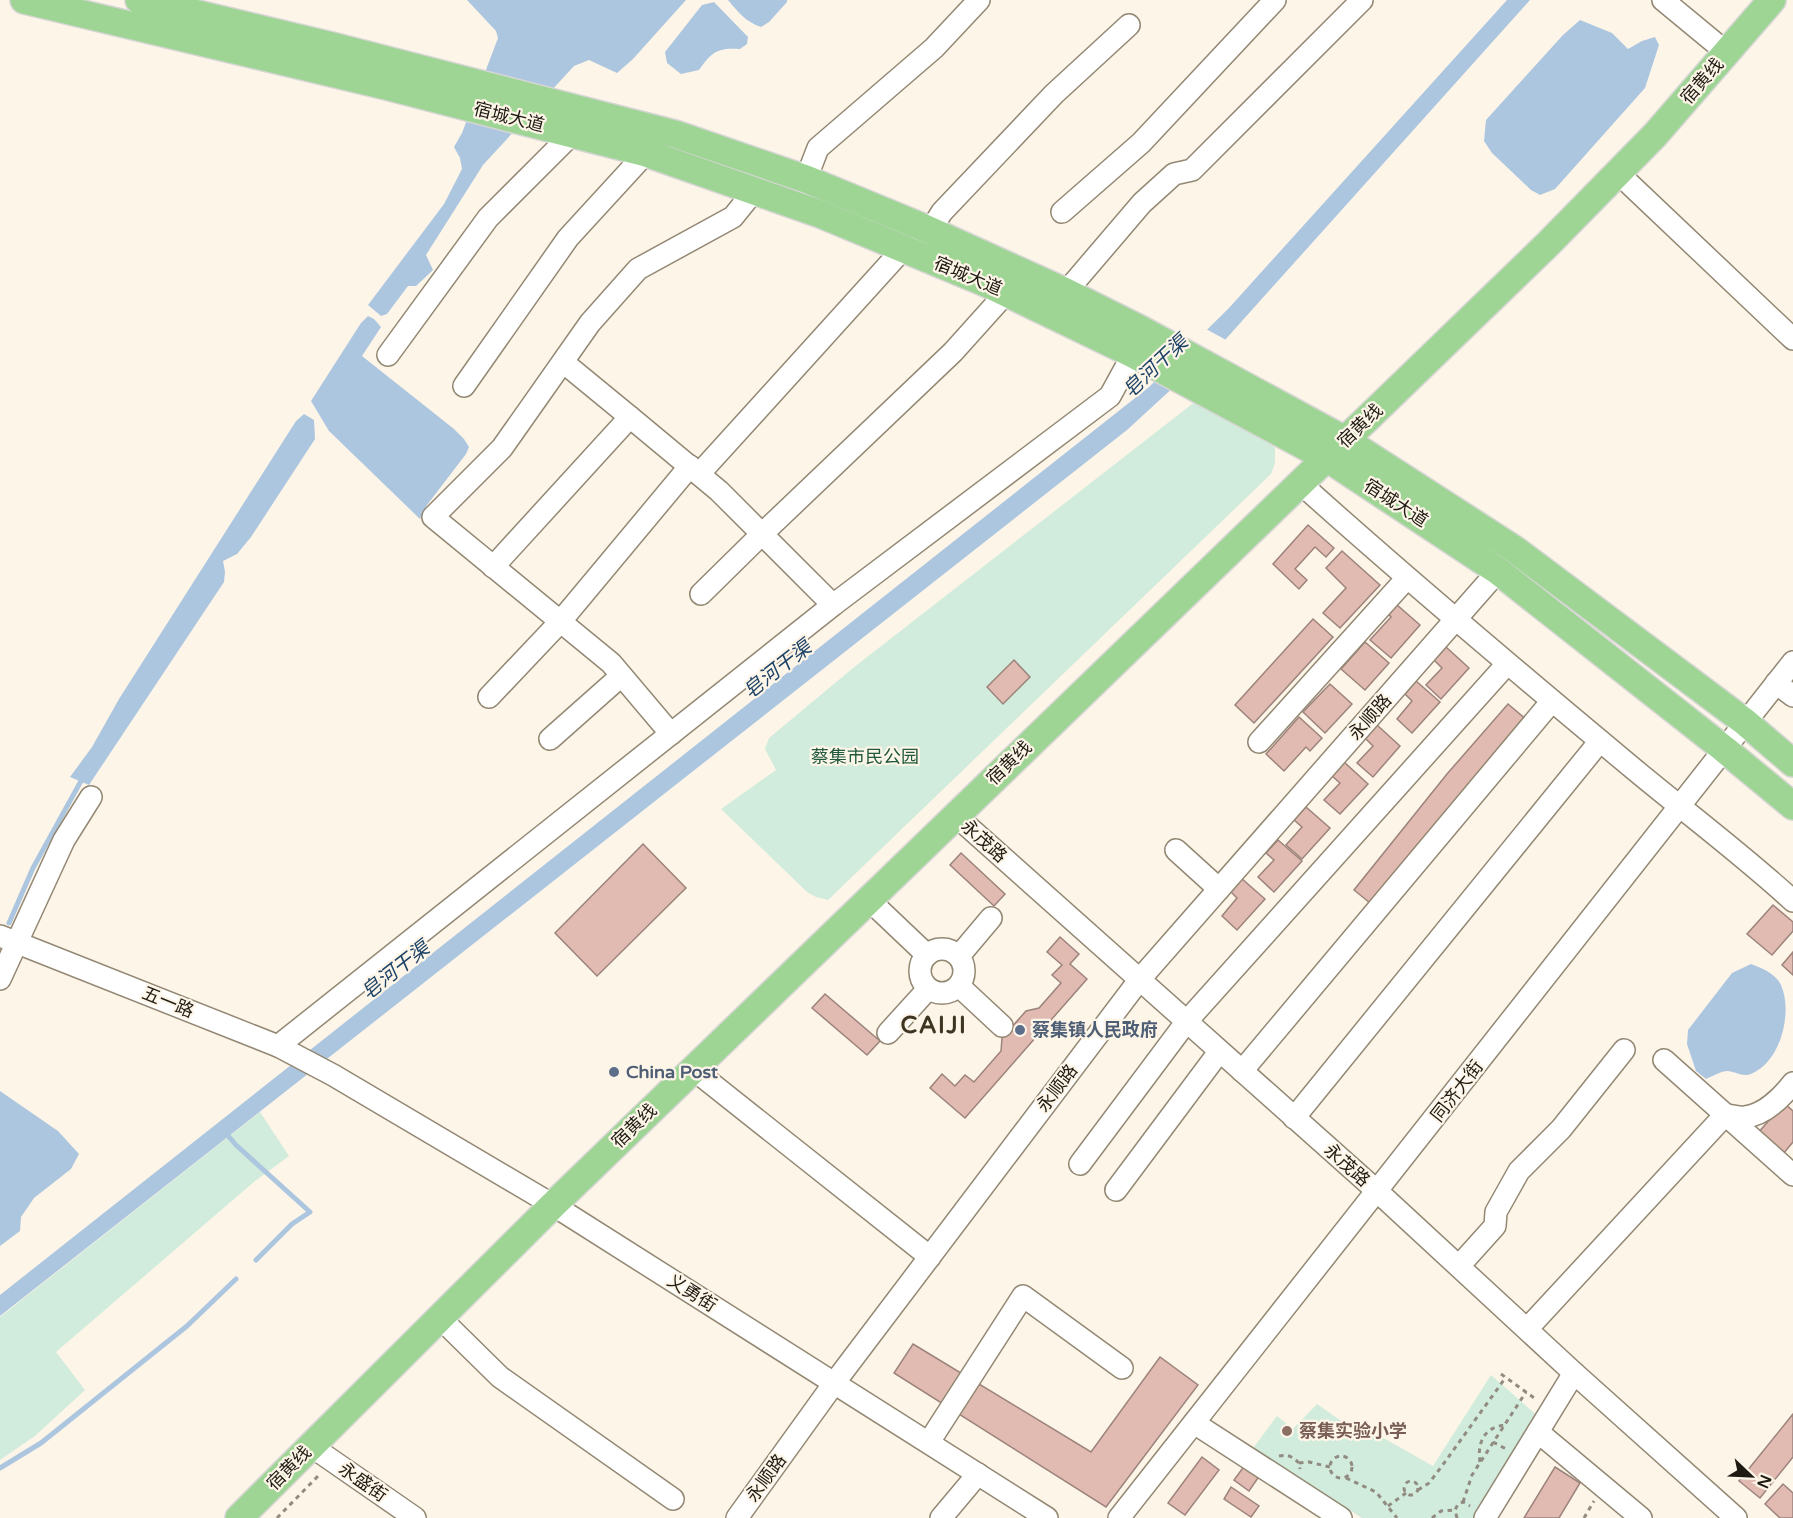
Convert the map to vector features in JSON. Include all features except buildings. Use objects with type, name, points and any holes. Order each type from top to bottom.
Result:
[{"type":"main road","name":"宿城大道","points":[[24,0],[386,86],[646,153],[820,214],[1006,293],[1137,342],[1224,387],[1514,549],[1745,722],[1793,763]]},
{"type":"main road","name":"宿城大道","points":[[139,0],[217,9],[332,46],[675,134],[806,179],[1066,292],[1137,342]]},
{"type":"main road","name":"宿黄线","points":[[239,1518],[553,1205],[1547,245],[1655,135],[1772,0]]},
{"type":"main road","name":"宿城大道","points":[[1336,449],[1498,571],[1724,748],[1793,806]]},
{"type":"street","points":[[806,179],[819,148],[934,48],[980,0]]},
{"type":"street","points":[[1062,212],[1141,143],[1275,0]]},
{"type":"street","points":[[1066,292],[1142,203],[1174,174],[1192,170],[1362,0]]},
{"type":"street","points":[[1663,0],[1726,52]]},
{"type":"street","points":[[930,231],[942,212],[1054,94],[1129,25]]},
{"type":"street","points":[[388,355],[488,218],[572,134]]},
{"type":"street","points":[[464,386],[568,238],[646,153]]},
{"type":"street","points":[[1618,173],[1793,339]]},
{"type":"street","points":[[671,734],[611,663],[433,517],[502,448],[590,323],[638,269],[733,217],[754,191]]},
{"type":"street","points":[[489,697],[560,622],[694,470],[903,249]]},
{"type":"street","points":[[701,594],[953,352],[1006,293]]},
{"type":"street","points":[[278,1046],[833,605],[1110,396],[1137,342]]},
{"type":"street","points":[[563,362],[719,491],[833,605]]},
{"type":"street","points":[[493,567],[630,417]]},
{"type":"street","points":[[1300,483],[1455,620],[1680,807],[1755,866],[1793,901]]},
{"type":"street","name":"永顺路","points":[[737,1518],[835,1383],[1140,979],[1498,571]]},
{"type":"street","points":[[1258,742],[1407,578]]},
{"type":"street","name":"同济大街","points":[[1119,1518],[1793,662]]},
{"type":"street","points":[[1080,1164],[1187,1021],[1507,664]]},
{"type":"street","points":[[549,739],[621,676]]},
{"type":"street","points":[[1776,683],[1793,696]]},
{"type":"street","points":[[1242,1071],[1552,701]]},
{"type":"street","points":[[1294,1118],[1600,741]]},
{"type":"street","points":[[0,979],[8,939],[64,840],[92,797]]},
{"type":"street","name":"永茂路","points":[[955,815],[1377,1191],[1574,1373],[1736,1518]]},
{"type":"street","points":[[1176,850],[1219,889]]},
{"type":"street","points":[[868,899],[927,955]]},
{"type":"street","points":[[959,956],[991,918]]},
{"type":"street","name":"五一路","points":[[8,939],[278,1046],[333,1075]]},
{"type":"street","points":[[939,949],[946,949],[959,956],[965,969],[965,976],[959,986],[949,993],[942,994],[928,989],[920,975],[920,968],[927,955],[939,949]]},
{"type":"street","points":[[959,986],[1002,1026]]},
{"type":"street","points":[[888,1033],[928,989]]},
{"type":"street","points":[[1459,1266],[1495,1226],[1497,1212],[1520,1171],[1561,1129],[1624,1050]]},
{"type":"street","points":[[1116,1190],[1219,1052]]},
{"type":"street","points":[[1664,1060],[1793,1175]]},
{"type":"street","points":[[693,1069],[930,1257]]},
{"type":"street","name":"义勇街","points":[[333,1075],[553,1205],[1047,1518]]},
{"type":"street","points":[[1725,1115],[1744,1117],[1759,1112],[1773,1103],[1793,1083]]},
{"type":"street","points":[[1527,1329],[1725,1115]]},
{"type":"street","points":[[929,1442],[1023,1296],[1122,1368]]},
{"type":"street","points":[[440,1318],[500,1377],[673,1499]]},
{"type":"street","points":[[1479,1514],[1538,1432],[1574,1373]]},
{"type":"street","points":[[1194,1423],[1341,1518]]},
{"type":"street","points":[[1538,1432],[1641,1518]]},
{"type":"street","name":"永盛街","points":[[311,1446],[415,1518]]},
{"type":"street","points":[[940,1518],[978,1474]]},
{"type":"path","points":[[1501,1374],[1551,1410]]},
{"type":"path","points":[[1406,1493],[1413,1495],[1428,1483],[1506,1377]]},
{"type":"path","points":[[1463,1503],[1472,1474],[1526,1392]]},
{"type":"path","points":[[1480,1462],[1479,1452],[1484,1435],[1496,1426],[1505,1425]]},
{"type":"path","points":[[1330,1467],[1336,1458],[1346,1458],[1352,1462],[1352,1470],[1346,1478]]},
{"type":"path","points":[[277,1518],[333,1462]]},
{"type":"path","points":[[1299,1463],[1309,1462],[1330,1467]]},
{"type":"path","points":[[1330,1467],[1335,1477],[1346,1478],[1376,1492],[1397,1518]]},
{"type":"path","points":[[1406,1493],[1404,1485],[1410,1480],[1416,1483],[1418,1490]]},
{"type":"path","points":[[1388,1506],[1406,1493]]},
{"type":"path","points":[[1457,1518],[1455,1510],[1458,1504],[1463,1503],[1469,1504],[1479,1514]]},
{"type":"path","points":[[1432,1518],[1441,1511],[1455,1510]]},
{"type":"green space","name":"蔡集市民公园","points":[[1196,401],[1263,438],[1275,448],[1275,463],[1271,474],[828,900],[807,892],[721,809],[776,770],[765,749],[769,738],[853,668]]},
{"type":"green space","points":[[260,1112],[289,1156],[255,1181],[56,1352],[85,1390],[35,1436],[0,1460],[0,1317]]},
{"type":"green space","points":[[1491,1375],[1540,1418],[1478,1518],[1362,1518],[1253,1448],[1277,1416],[1293,1429],[1317,1404],[1367,1439],[1373,1432],[1433,1466]]},
{"type":"water","points":[[467,0],[686,0],[633,59],[617,73],[589,60],[574,66],[483,165],[426,255],[433,270],[416,286],[408,286],[387,314],[381,316],[368,305],[444,204],[462,169],[460,158],[454,147],[462,133],[498,38],[496,31]]},
{"type":"water","points":[[728,0],[787,0],[787,2],[769,22],[761,27],[747,19]]},
{"type":"water","points":[[1507,0],[1530,0],[1225,340],[1127,430],[0,1316],[0,1295],[1149,387],[1229,308]]},
{"type":"water","points":[[714,2],[748,37],[747,44],[740,49],[715,52],[699,70],[681,74],[667,63],[665,52],[702,5]]},
{"type":"water","points":[[1580,20],[1612,33],[1628,49],[1655,37],[1659,45],[1645,88],[1555,189],[1540,195],[1531,190],[1492,153],[1484,141],[1486,120],[1563,35]]},
{"type":"water","points":[[368,316],[381,327],[362,356],[454,429],[469,447],[427,505],[420,519],[329,431],[311,401],[361,323]]},
{"type":"water","points":[[304,414],[314,420],[315,439],[251,537],[237,554],[223,561],[224,582],[89,785],[70,777],[92,747],[119,699],[296,421]]},
{"type":"water","points":[[1751,964],[1772,975],[1781,985],[1786,1009],[1782,1035],[1777,1048],[1761,1068],[1751,1074],[1742,1075],[1725,1071],[1706,1079],[1696,1071],[1687,1044],[1688,1030],[1732,973]]},
{"type":"water","points":[[0,1091],[58,1131],[79,1154],[71,1169],[34,1198],[21,1217],[20,1231],[0,1246]]},
{"type":"pier","points":[[1204,328],[1228,341],[1178,387],[1156,375]]},
{"type":"waterway","points":[[9,923],[33,868],[81,781]]},
{"type":"waterway","points":[[225,1132],[236,1145],[310,1212],[292,1224],[256,1260]]},
{"type":"waterway","points":[[0,1468],[41,1443],[187,1326],[236,1279]]},
{"type":"place","name":"蔡集镇人民政府","points":[[1020,1030]]},
{"type":"place","name":"China Post","points":[[614,1072]]},
{"type":"place","name":"蔡集实验小学","points":[[1287,1431]]},
{"type":"district","name":"CAIJI","points":[[934,1025]]},
{"type":"water label","name":"皂河干渠","points":[[1155,366]]},
{"type":"water label","name":"皂河干渠","points":[[777,669]]},
{"type":"water label","name":"皂河干渠","points":[[395,970]]}]
